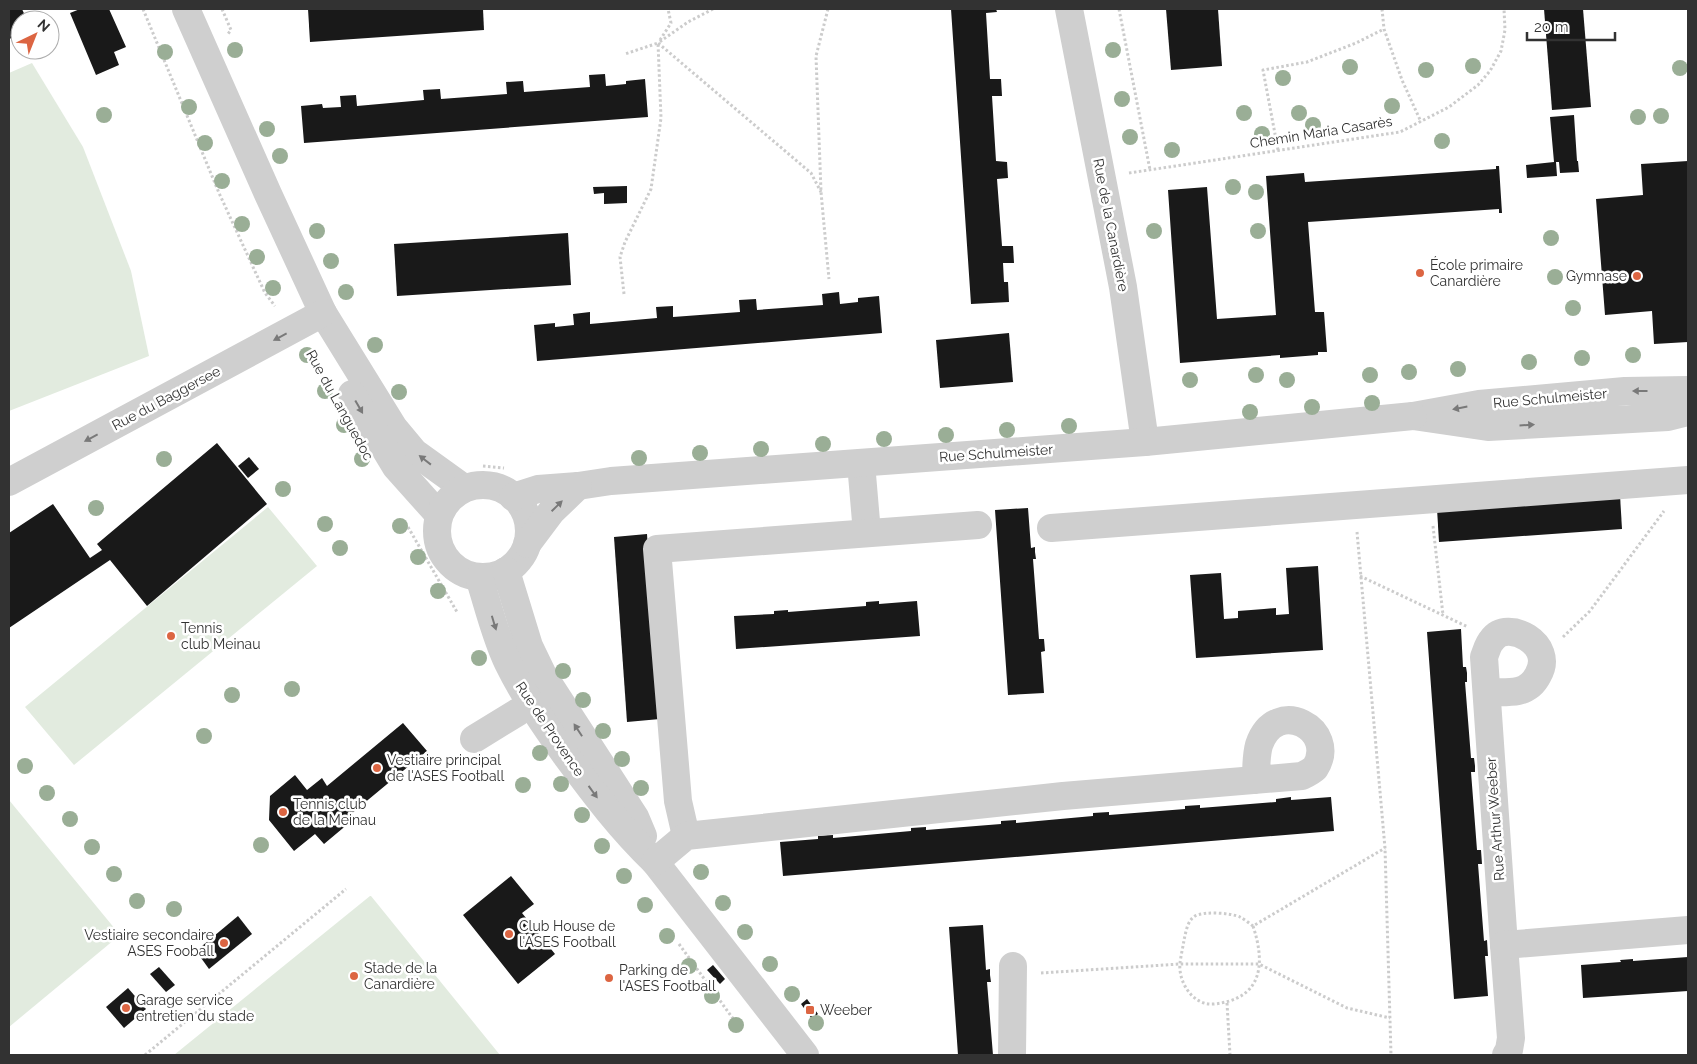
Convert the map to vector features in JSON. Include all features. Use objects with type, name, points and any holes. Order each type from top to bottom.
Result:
[{"type":"street","name":"Rue du Languedoc","points":[[186,9],[323,313],[394,428],[414,452],[464,488]]},
{"type":"street","name":"Rue de la Canardière","points":[[1069,9],[1123,287],[1145,442]]},
{"type":"street","name":"Rue du Baggersee","points":[[9,482],[323,313]]},
{"type":"street","name":"Rue du Languedoc","points":[[323,313],[330,346],[352,396],[396,467],[439,515]]},
{"type":"street","name":"Rue Schulmeister","points":[[514,497],[538,489],[611,481],[1145,442],[1414,416],[1479,404],[1625,391],[1688,390]]},
{"type":"street","name":"Rue Schulmeister","points":[[1414,416],[1488,427],[1668,417],[1688,412]]},
{"type":"street","points":[[861,463],[867,533]]},
{"type":"street","points":[[1051,528],[1687,480]]},
{"type":"street","points":[[527,544],[527,519],[522,506],[503,489],[490,485],[464,488],[445,504],[439,515],[436,529],[438,543],[444,556],[453,566],[465,573],[492,576],[506,571],[515,564],[527,544],[551,512],[578,486]]},
{"type":"street","points":[[686,836],[678,801],[657,549],[978,525]]},
{"type":"street","name":"Rue de Provence","points":[[506,571],[529,646],[543,675],[634,817],[655,862]]},
{"type":"street","name":"Rue de Provence","points":[[479,576],[499,642],[528,699],[548,730],[607,811],[629,837],[655,862],[805,1055]]},
{"type":"street","points":[[1487,692],[1518,691],[1534,683],[1543,667],[1542,652],[1531,640],[1519,633],[1504,632],[1492,639]]},
{"type":"street","name":"Rue Arthur Weeber","points":[[1492,639],[1484,657],[1511,1038],[1506,1055]]},
{"type":"street","points":[[474,739],[518,712]]},
{"type":"street","points":[[655,862],[686,836],[1063,796],[1256,780]]},
{"type":"street","points":[[1504,945],[1688,930]]},
{"type":"street","points":[[1012,1055],[1013,971]]},
{"type":"path","points":[[144,9],[219,193],[266,293],[294,330]]},
{"type":"path","points":[[624,294],[620,257],[650,189],[661,118],[658,43],[671,23],[668,9]]},
{"type":"path","points":[[625,54],[658,43],[688,22],[713,9]]},
{"type":"path","points":[[828,9],[816,56],[821,192],[829,279]]},
{"type":"path","points":[[1119,9],[1150,170]]},
{"type":"path","points":[[1382,9],[1384,29],[1402,80],[1421,122]]},
{"type":"path","name":"Chemin Maria Casarès","points":[[1101,177],[1400,132],[1449,107],[1478,85],[1490,71],[1501,52],[1505,30],[1504,9]]},
{"type":"path","points":[[1278,150],[1263,70],[1307,62],[1356,44],[1384,29]]},
{"type":"path","points":[[658,43],[811,173],[821,192]]},
{"type":"path","points":[[1542,652],[1572,630],[1590,611],[1687,480]]},
{"type":"path","points":[[1430,499],[1443,615]]},
{"type":"path","points":[[1354,506],[1386,848],[1391,1055]]},
{"type":"path","points":[[405,521],[458,613]]},
{"type":"path","points":[[1360,576],[1492,639]]},
{"type":"path","points":[[1252,926],[1386,848]]},
{"type":"path","points":[[145,1055],[346,889]]},
{"type":"path","points":[[1212,912],[1239,917],[1252,926],[1258,942],[1259,964],[1257,980],[1247,993],[1227,1003],[1206,1005],[1192,997],[1182,980],[1180,964],[1187,926],[1195,916],[1212,912]]},
{"type":"path","points":[[1013,971],[1180,964],[1259,964],[1347,1008],[1390,1018]]},
{"type":"path","points":[[1227,1003],[1230,1055]]},
{"type":"shaded area","points":[[32,63],[83,147],[131,271],[149,356],[9,411],[9,73]]},
{"type":"shaded area","name":"Tennis club Meinau","points":[[268,507],[317,566],[74,765],[25,707]]},
{"type":"shaded area","points":[[9,800],[120,935],[9,1027]]},
{"type":"shaded area","name":"Stade de la Canardière","points":[[370,896],[500,1055],[174,1055]]},
{"type":"building","points":[[9,9],[22,9],[10,10],[9,39]]},
{"type":"building","points":[[80,9],[109,9],[126,47],[114,52],[119,65],[96,75],[70,13]]},
{"type":"building","points":[[308,9],[483,9],[484,30],[310,42]]},
{"type":"building","points":[[951,9],[996,9],[997,12],[986,13],[990,79],[1001,79],[1002,96],[992,96],[996,161],[1007,162],[1008,178],[997,179],[1002,246],[1013,246],[1014,263],[1003,263],[1004,282],[1008,282],[1009,302],[971,304]]},
{"type":"building","points":[[1166,9],[1218,9],[1222,66],[1171,70]]},
{"type":"building","points":[[1544,9],[1583,9],[1591,107],[1552,110]]},
{"type":"building","points":[[605,74],[606,86],[626,84],[626,81],[645,79],[648,117],[304,143],[301,106],[322,104],[323,108],[341,107],[340,96],[356,95],[357,106],[424,100],[423,90],[440,89],[441,99],[507,94],[506,82],[523,81],[524,92],[590,87],[589,75]]},
{"type":"building","points":[[1574,115],[1579,172],[1560,173],[1559,162],[1556,162],[1557,176],[1527,178],[1526,165],[1554,162],[1550,117]]},
{"type":"building","points":[[1688,161],[1688,342],[1654,344],[1652,311],[1605,315],[1596,199],[1643,195],[1641,164]]},
{"type":"building","points":[[1496,166],[1499,166],[1502,213],[1499,213],[1499,209],[1308,222],[1315,312],[1324,312],[1327,352],[1318,352],[1318,355],[1280,358],[1280,355],[1180,363],[1168,190],[1207,187],[1217,319],[1276,315],[1266,176],[1304,173],[1305,182],[1496,169]]},
{"type":"building","points":[[627,186],[627,203],[604,204],[604,193],[594,194],[593,187]]},
{"type":"building","points":[[568,233],[571,285],[397,296],[394,244]]},
{"type":"building","points":[[839,292],[840,304],[858,302],[858,298],[879,296],[882,333],[537,361],[534,325],[555,323],[555,327],[574,325],[573,314],[590,312],[590,324],[657,318],[656,307],[673,306],[673,317],[740,312],[739,300],[756,299],[757,310],[823,305],[822,294]]},
{"type":"building","points":[[1009,333],[1013,382],[940,388],[936,340]]},
{"type":"building","points":[[217,443],[267,504],[147,606],[110,560],[9,628],[9,533],[53,504],[90,558],[102,550],[97,544]]},
{"type":"building","points":[[249,457],[259,469],[248,478],[238,466]]},
{"type":"building","points":[[1620,495],[1622,529],[1439,542],[1437,509]]},
{"type":"building","points":[[1028,508],[1031,548],[1035,547],[1036,559],[1033,559],[1039,639],[1044,639],[1045,651],[1041,652],[1044,693],[1008,695],[995,510]]},
{"type":"building","points":[[647,534],[660,719],[627,722],[614,537]]},
{"type":"building","points":[[1318,566],[1323,650],[1196,658],[1190,575],[1221,573],[1224,619],[1238,618],[1238,611],[1276,608],[1276,615],[1289,614],[1286,568]]},
{"type":"building","points":[[879,601],[879,604],[917,601],[920,636],[736,649],[734,616],[774,614],[774,611],[788,610],[788,612],[866,606],[866,602]]},
{"type":"building","points":[[1461,629],[1463,667],[1466,667],[1467,673],[1467,682],[1465,682],[1471,758],[1474,758],[1475,766],[1475,772],[1471,772],[1477,850],[1481,850],[1482,864],[1478,864],[1484,941],[1487,940],[1488,956],[1485,956],[1488,996],[1454,999],[1427,632]]},
{"type":"building","points":[[403,723],[427,751],[351,814],[355,818],[324,844],[315,834],[294,851],[269,820],[270,796],[295,775],[307,790],[322,778],[327,786]]},
{"type":"building","points":[[1291,797],[1291,800],[1331,797],[1334,831],[783,876],[780,842],[818,839],[818,836],[833,835],[833,838],[911,831],[911,828],[926,827],[926,830],[1001,824],[1001,821],[1016,820],[1016,823],[1093,816],[1093,813],[1109,812],[1109,815],[1185,809],[1185,806],[1200,805],[1200,808],[1276,802],[1276,799]]},
{"type":"building","name":"Club House de l'ASES Football","points":[[511,876],[534,904],[522,913],[555,954],[518,984],[463,915]]},
{"type":"building","name":"Vestiaire secondaire ASES Fooball","points":[[238,916],[252,934],[209,969],[196,951]]},
{"type":"building","points":[[983,925],[986,970],[990,969],[991,982],[987,982],[993,1055],[958,1055],[949,927]]},
{"type":"building","points":[[1688,957],[1688,991],[1583,998],[1581,965],[1621,962],[1620,960],[1633,959],[1633,961]]},
{"type":"building","points":[[713,965],[725,979],[720,984],[707,970]]},
{"type":"building","points":[[159,967],[175,985],[166,992],[150,974]]},
{"type":"building","name":"Garage service entretien du stade","points":[[128,988],[146,1009],[124,1028],[106,1007]]},
{"type":"building","points":[[807,999],[818,1014],[812,1019],[801,1004]]},
{"type":"place","name":"École primaire Canardière","points":[[1420,273]]},
{"type":"place","name":"Gymnase","points":[[1637,276]]},
{"type":"place","name":"Tennis club Meinau","points":[[171,636]]},
{"type":"place","name":"Vestiaire principal de l'ASES Football","points":[[377,768]]},
{"type":"place","name":"Tennis club de la Meinau","points":[[283,812]]},
{"type":"place","name":"Club House de l'ASES Football","points":[[509,934]]},
{"type":"place","name":"Vestiaire secondaire ASES Fooball","points":[[224,943]]},
{"type":"place","name":"Stade de la Canardière","points":[[354,976]]},
{"type":"place","name":"Parking de l'ASES Football","points":[[609,978]]},
{"type":"place","name":"Garage service entretien du stade","points":[[126,1008]]},
{"type":"place","name":"Weeber","points":[[810,1010]]}]
